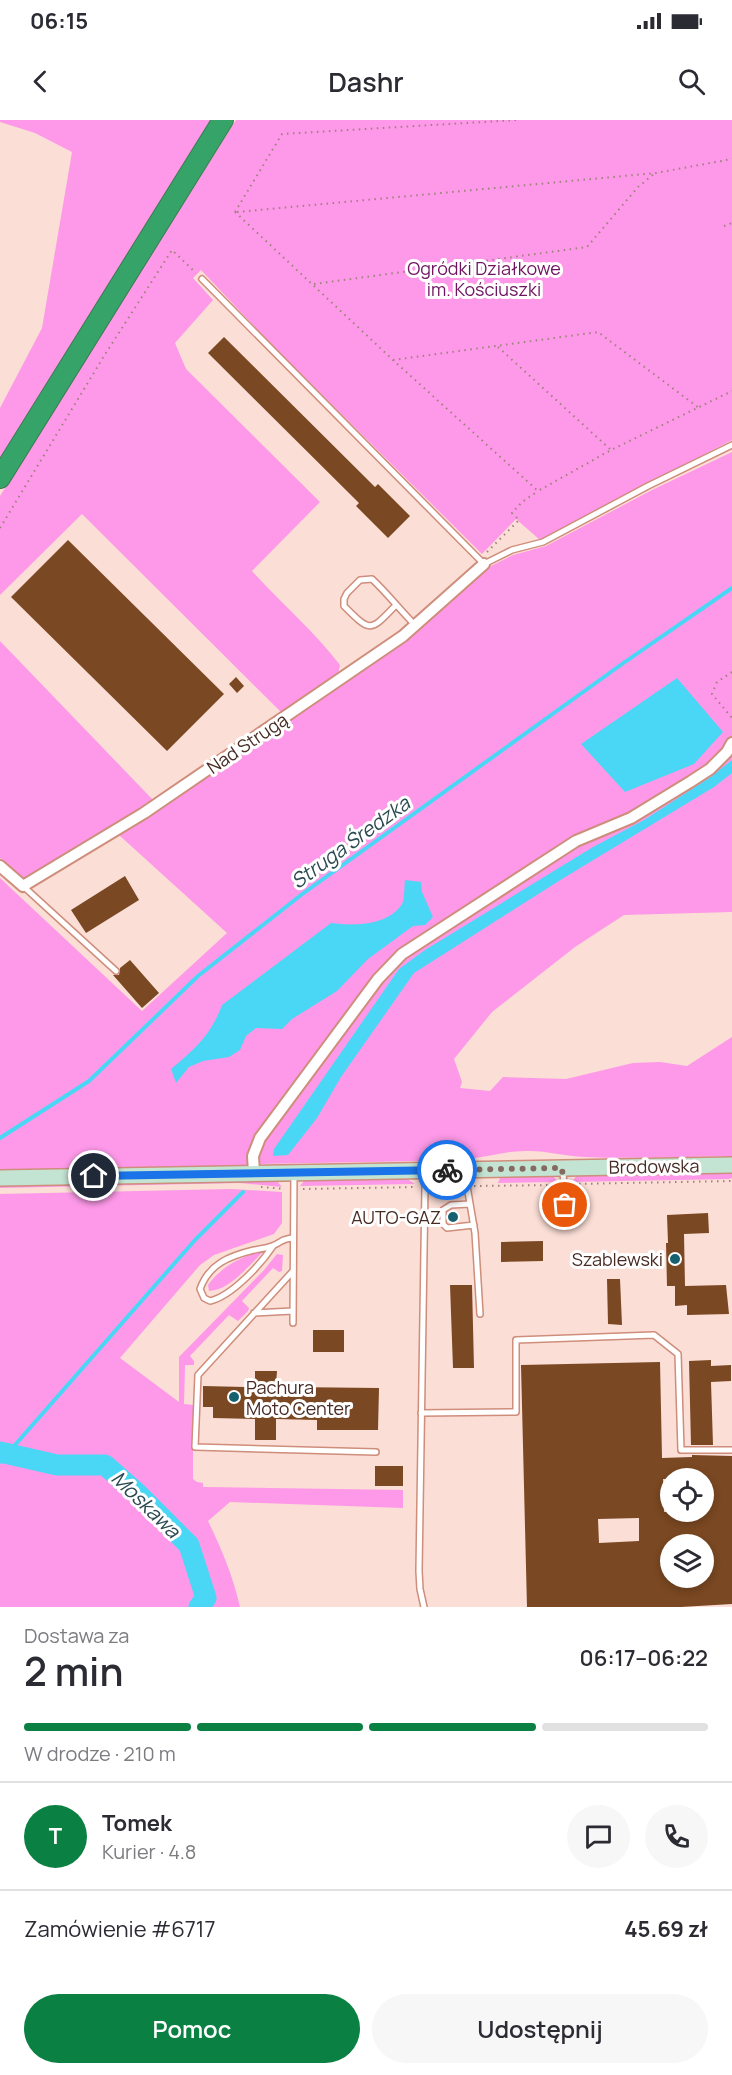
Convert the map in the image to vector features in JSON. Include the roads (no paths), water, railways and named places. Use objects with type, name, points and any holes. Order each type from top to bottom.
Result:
[{"type":"highway","points":[[0,478],[223,120]]},
{"type":"street","name":"Nad Strugą","points":[[23,886],[153,807],[363,663],[415,625],[482,562]]},
{"type":"street","points":[[252,1177],[253,1156],[260,1138],[378,979],[402,954],[576,841],[631,818],[690,783],[710,769],[727,752],[732,743]]},
{"type":"street","points":[[0,866],[23,886]]},
{"type":"street","name":"Brodowska","points":[[0,1178],[252,1177],[289,1172],[732,1165]]},
{"type":"lane","points":[[202,279],[482,562],[512,550],[543,542],[648,486],[732,445]]},
{"type":"lane","points":[[396,605],[376,626],[368,627],[344,606],[344,599],[360,580],[372,579],[415,625]]},
{"type":"lane","points":[[23,886],[116,971]]},
{"type":"lane","points":[[562,1168],[566,1226]]},
{"type":"lane","points":[[467,1169],[467,1186],[474,1225],[480,1314]]},
{"type":"lane","points":[[423,1170],[425,1187],[419,1571],[424,1607]]},
{"type":"lane","points":[[289,1172],[294,1189],[293,1323]]},
{"type":"lane","points":[[470,1204],[450,1204],[443,1210],[443,1224],[447,1228],[474,1225]]},
{"type":"lane","points":[[273,1246],[234,1255],[217,1264],[204,1278],[200,1289],[204,1298],[210,1301],[219,1299],[228,1293],[264,1259],[281,1239],[293,1238]]},
{"type":"lane","points":[[293,1271],[198,1375],[195,1448],[376,1452]]},
{"type":"lane","points":[[254,1313],[293,1311]]},
{"type":"lane","points":[[421,1413],[516,1412],[516,1340],[654,1335],[678,1354],[681,1450],[732,1450]]},
{"type":"water","points":[[677,678],[723,732],[694,764],[625,792],[581,744]]},
{"type":"water","points":[[732,760],[732,773],[714,787],[562,879],[414,973],[341,1077],[317,1118],[288,1155],[273,1156],[274,1149],[399,969],[425,950],[593,847],[644,820],[709,778]]},
{"type":"water","points":[[405,880],[421,882],[422,892],[433,917],[425,925],[413,926],[368,959],[337,991],[292,1019],[282,1029],[256,1028],[246,1036],[240,1050],[229,1057],[203,1061],[189,1067],[176,1083],[171,1069],[201,1041],[213,1025],[222,1005],[331,923],[370,923],[388,917],[402,904]]},
{"type":"waterway","name":"Struga Średzka","points":[[0,1138],[89,1081],[198,976],[301,895],[622,664],[732,588]]},
{"type":"waterway","points":[[0,1462],[195,1240],[243,1192]]},
{"type":"waterway","name":"Moskawa","points":[[0,1452],[57,1465],[105,1465],[189,1545],[206,1598],[199,1607]]},
{"type":"place","name":"AUTO-GAZ","points":[[453,1217]]},
{"type":"place","name":"Szablewski","points":[[675,1259]]},
{"type":"place","name":"Pachura Moto Center","points":[[234,1397]]},
{"type":"park label","name":"Ogródki Działkowe im. Kościuszki","points":[[484,278]]}]
